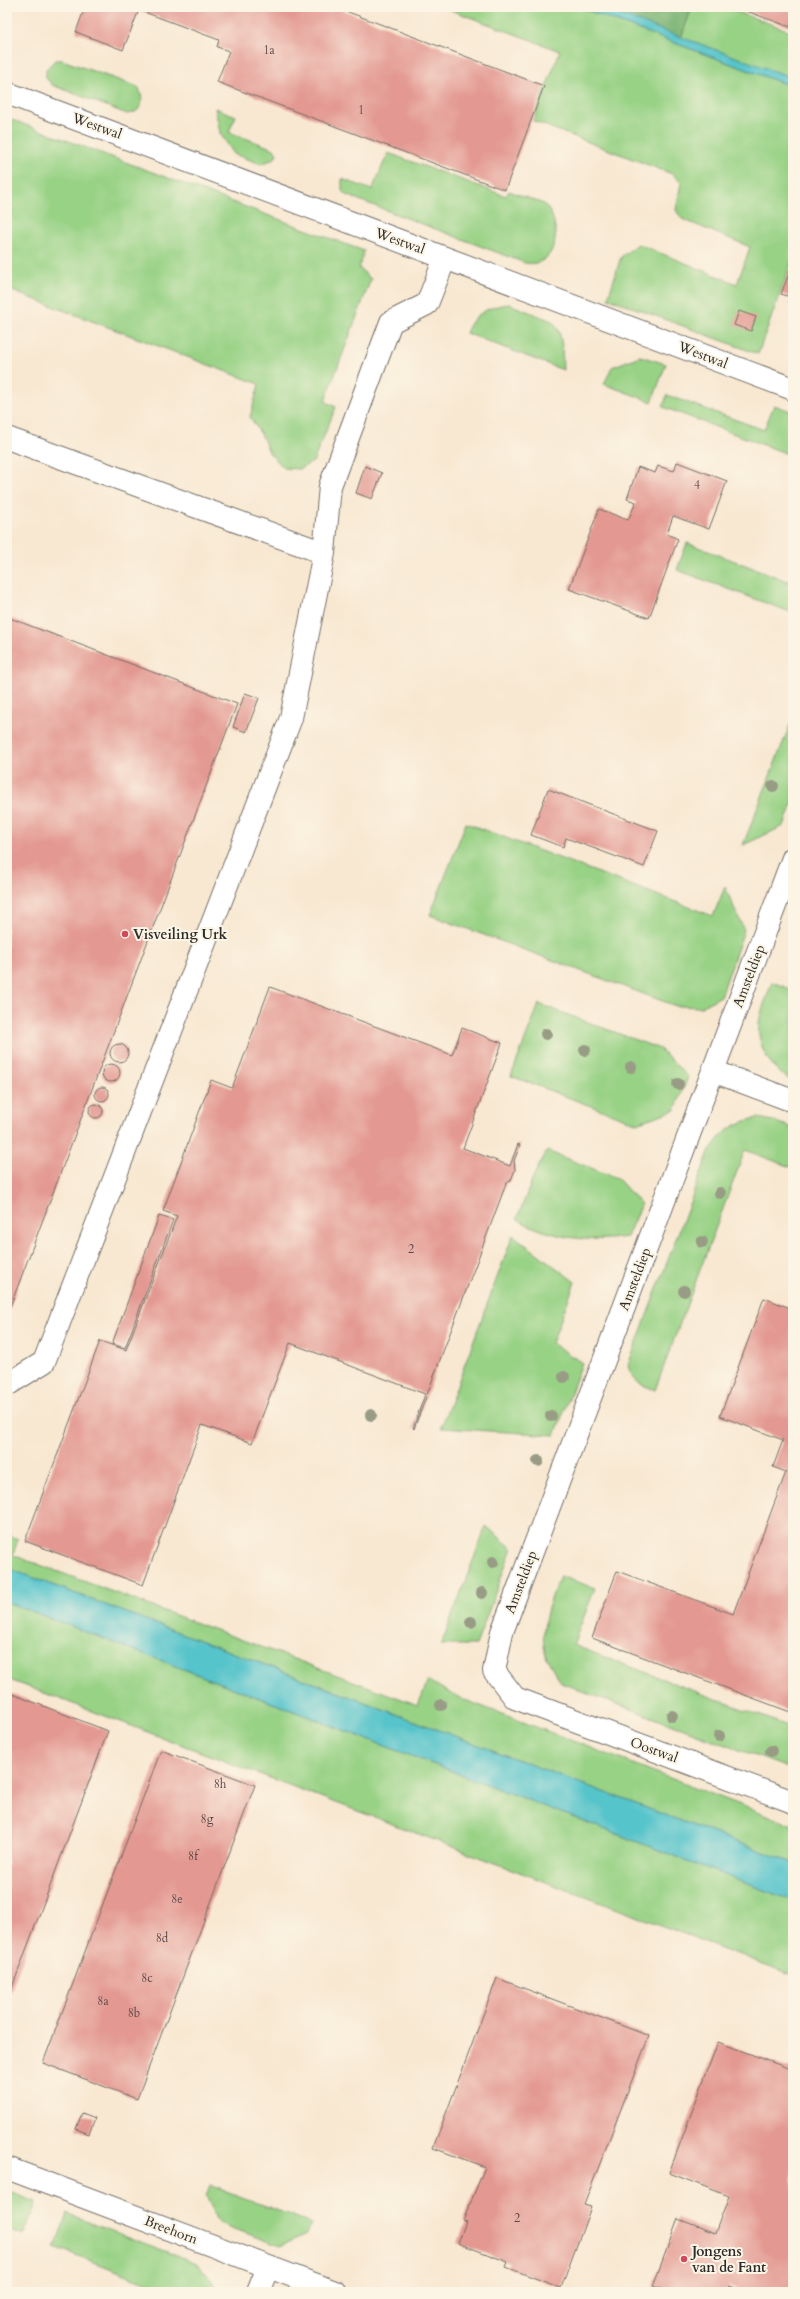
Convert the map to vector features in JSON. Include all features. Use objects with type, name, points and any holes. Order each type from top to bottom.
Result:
[{"type":"street","name":"Westwal","points":[[7,93],[793,389]]},
{"type":"street","points":[[7,1385],[44,1362],[289,726],[324,554],[330,486],[391,322],[427,304],[445,258]]},
{"type":"street","points":[[7,438],[324,554]]},
{"type":"street","name":"Amsteldiep","points":[[514,1698],[494,1671],[502,1632],[793,858]]},
{"type":"street","points":[[713,1071],[793,1101]]},
{"type":"street","name":"Oostwal","points":[[514,1698],[793,1802]]},
{"type":"street","name":"Breehorn","points":[[7,2168],[335,2292]]},
{"type":"street","points":[[258,2292],[268,2267]]},
{"type":"green space","points":[[443,7],[578,7],[793,87],[793,258],[758,354],[608,298],[621,257],[638,244],[737,284],[750,247],[682,219],[676,210],[681,183],[672,174],[533,121],[560,51]]},
{"type":"green space","points":[[599,7],[692,7],[681,38]]},
{"type":"green space","points":[[692,7],[724,7],[793,32],[793,78],[681,38]]},
{"type":"green space","points":[[55,60],[62,60],[138,87],[142,101],[141,105],[136,111],[127,114],[52,85],[46,78],[46,69]]},
{"type":"green space","points":[[215,108],[236,116],[229,132],[274,149],[277,154],[274,159],[261,164],[234,154],[220,133]]},
{"type":"green space","points":[[7,118],[364,251],[359,268],[371,279],[325,401],[336,407],[313,462],[299,469],[284,468],[270,454],[262,436],[250,417],[259,384],[7,289]]},
{"type":"green space","points":[[388,153],[506,196],[509,191],[544,204],[550,212],[554,222],[554,243],[551,252],[545,259],[536,263],[525,263],[346,195],[342,191],[342,179],[372,190]]},
{"type":"green space","points":[[509,304],[552,321],[559,331],[563,370],[466,333],[469,326],[477,316],[488,309]]},
{"type":"green space","points":[[640,356],[666,364],[652,402],[604,384],[612,367]]},
{"type":"green space","points":[[667,395],[764,430],[774,405],[793,412],[793,456],[663,407]]},
{"type":"green space","points":[[687,543],[793,583],[793,613],[677,570]]},
{"type":"green space","points":[[793,717],[793,801],[784,826],[743,845]]},
{"type":"green space","points":[[466,823],[713,916],[725,887],[744,930],[721,996],[701,1007],[676,1006],[430,915]]},
{"type":"green space","points":[[772,982],[793,990],[793,1081],[785,1077],[772,1065],[760,1040],[760,1018]]},
{"type":"green space","points":[[539,1004],[660,1049],[688,1077],[675,1110],[636,1123],[511,1076]]},
{"type":"green space","points":[[758,1118],[773,1121],[793,1128],[793,1168],[745,1150],[655,1390],[645,1386],[634,1379],[628,1365],[709,1152],[718,1139],[729,1129],[742,1122]]},
{"type":"green space","points":[[547,1151],[617,1178],[641,1204],[627,1237],[613,1239],[584,1239],[556,1235],[543,1231],[517,1219],[535,1173]]},
{"type":"green space","points":[[513,1235],[575,1282],[552,1343],[582,1363],[555,1435],[441,1428]]},
{"type":"green space","points":[[486,1526],[512,1548],[476,1645],[441,1645]]},
{"type":"green space","points":[[7,1535],[18,1539],[13,1555],[418,1705],[428,1681],[460,1698],[793,1825],[793,1863],[7,1568]]},
{"type":"green space","points":[[560,1576],[595,1588],[573,1645],[793,1728],[793,1770],[561,1683],[547,1658],[543,1637],[546,1616]]},
{"type":"green space","points":[[7,1602],[793,1901],[793,1975],[7,1679]]},
{"type":"green space","points":[[210,2185],[311,2223],[306,2234],[280,2246],[219,2223],[206,2196]]},
{"type":"green space","points":[[7,2191],[36,2202],[24,2235],[7,2229]]},
{"type":"green space","points":[[67,2214],[194,2262],[210,2276],[219,2292],[166,2292],[164,2289],[55,2247]]},
{"type":"water","points":[[578,7],[599,7],[793,78],[793,87]]},
{"type":"water","points":[[7,1568],[793,1863],[793,1901],[7,1602]]},
{"type":"building","points":[[85,7],[335,7],[544,86],[505,190],[217,82],[229,51],[217,47],[219,40],[139,10],[123,50],[76,32]]},
{"type":"building","points":[[735,7],[793,7],[793,28]]},
{"type":"building","points":[[793,263],[793,298],[781,294]]},
{"type":"building","points":[[739,311],[756,317],[751,331],[734,325]]},
{"type":"building","points":[[677,462],[727,481],[709,529],[673,516],[667,534],[678,539],[649,618],[569,589],[599,509],[628,520],[636,502],[627,499],[638,467],[655,473],[658,466],[674,471]]},
{"type":"building","points":[[365,466],[382,473],[372,499],[356,493]]},
{"type":"building","points":[[7,617],[237,704],[7,1315]]},
{"type":"building","points":[[245,693],[259,698],[246,732],[233,727]]},
{"type":"building","points":[[548,789],[658,831],[644,867],[566,838],[563,847],[531,835]]},
{"type":"building","points":[[270,987],[452,1055],[462,1028],[502,1043],[463,1148],[510,1166],[518,1144],[520,1145],[514,1161],[515,1170],[511,1180],[506,1184],[414,1429],[413,1428],[425,1394],[290,1343],[252,1443],[202,1425],[143,1585],[25,1541],[100,1341],[126,1350],[177,1216],[163,1211],[211,1080],[232,1088]]},
{"type":"building","points":[[115,1044],[123,1044],[128,1049],[126,1060],[123,1062],[115,1062],[110,1057],[110,1049]]},
{"type":"building","points":[[107,1064],[115,1064],[120,1069],[118,1080],[115,1082],[107,1082],[102,1077],[102,1069]]},
{"type":"building","points":[[99,1087],[105,1087],[109,1091],[109,1097],[105,1101],[99,1101],[95,1097],[95,1091]]},
{"type":"building","points":[[93,1104],[99,1104],[103,1108],[103,1114],[99,1118],[93,1118],[89,1114],[89,1108]]},
{"type":"building","points":[[159,1216],[173,1220],[125,1348],[112,1344]]},
{"type":"building","points":[[764,1298],[793,1309],[793,1713],[592,1638],[617,1571],[733,1614],[786,1472],[773,1467],[783,1440],[720,1416]]},
{"type":"building","points":[[7,1692],[108,1731],[7,2001]]},
{"type":"building","points":[[161,1750],[255,1785],[137,2099],[43,2063]]},
{"type":"building","points":[[497,1978],[649,2036],[584,2205],[591,2207],[561,2288],[506,2267],[508,2262],[458,2243],[466,2222],[463,2221],[485,2167],[433,2148]]},
{"type":"building","points":[[718,2042],[793,2070],[793,2292],[745,2292],[730,2286],[728,2292],[668,2292],[653,2286],[678,2219],[715,2233],[729,2196],[669,2173]]},
{"type":"building","points":[[82,2113],[95,2118],[89,2134],[76,2129]]},
{"type":"place","name":"Visveiling Urk","points":[[125,934]]},
{"type":"place","name":"Jongens van de Fant","points":[[684,2259]]}]
